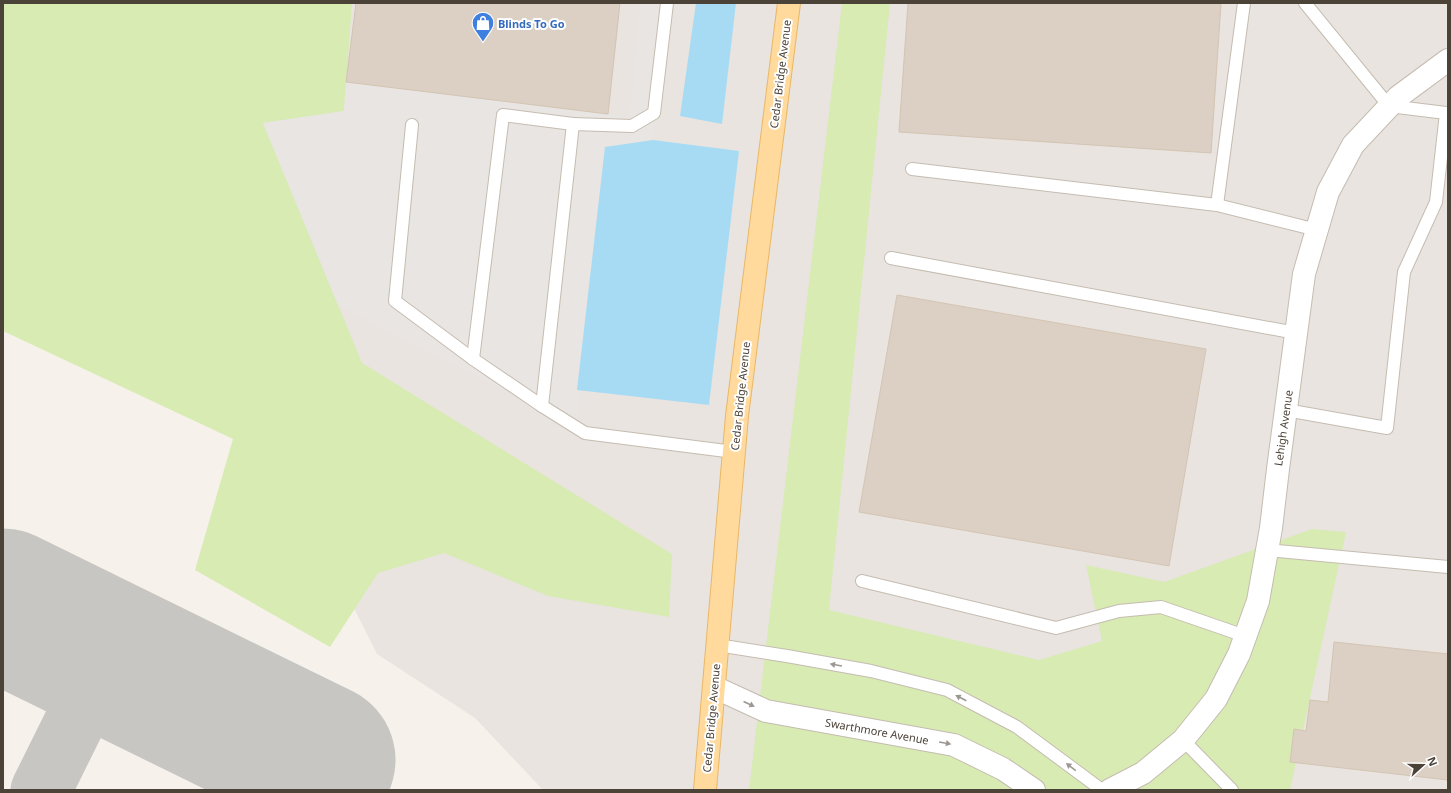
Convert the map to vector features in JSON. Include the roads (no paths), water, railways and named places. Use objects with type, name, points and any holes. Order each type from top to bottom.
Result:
[{"type":"main road","name":"Cedar Bridge Avenue","points":[[705,790],[739,400],[789,3]]},
{"type":"street","name":"Lehigh Avenue","points":[[1110,790],[1143,773],[1183,740],[1216,699],[1239,654],[1258,601],[1271,528],[1304,274],[1328,192],[1353,145],[1398,97],[1448,60]]},
{"type":"street","name":"Swarthmore Avenue","points":[[714,687],[766,711],[954,745],[1003,769],[1034,790]]},
{"type":"lane","points":[[473,358],[503,115],[573,124],[632,126],[654,113],[667,3]]},
{"type":"lane","points":[[1217,205],[1244,3]]},
{"type":"lane","points":[[1286,410],[1387,428],[1404,272],[1436,202],[1447,114],[1389,106],[1305,3]]},
{"type":"lane","points":[[542,406],[573,124]]},
{"type":"lane","points":[[412,125],[395,301],[542,406],[585,433],[734,452]]},
{"type":"lane","points":[[912,169],[1217,205],[1317,230]]},
{"type":"lane","points":[[891,258],[1296,333]]},
{"type":"lane","points":[[1267,550],[1448,567]]},
{"type":"lane","points":[[862,581],[1056,628],[1119,611],[1161,607],[1245,636]]},
{"type":"lane","points":[[717,646],[787,656],[871,671],[947,690],[1017,727],[1102,790]]},
{"type":"lane","points":[[1183,740],[1232,790]]},
{"type":"water","points":[[696,3],[736,3],[722,124],[680,116]]},
{"type":"water","points":[[653,140],[739,151],[709,405],[577,390],[605,147]]},
{"type":"place","name":"Blinds To Go","points":[[483,42]]}]
